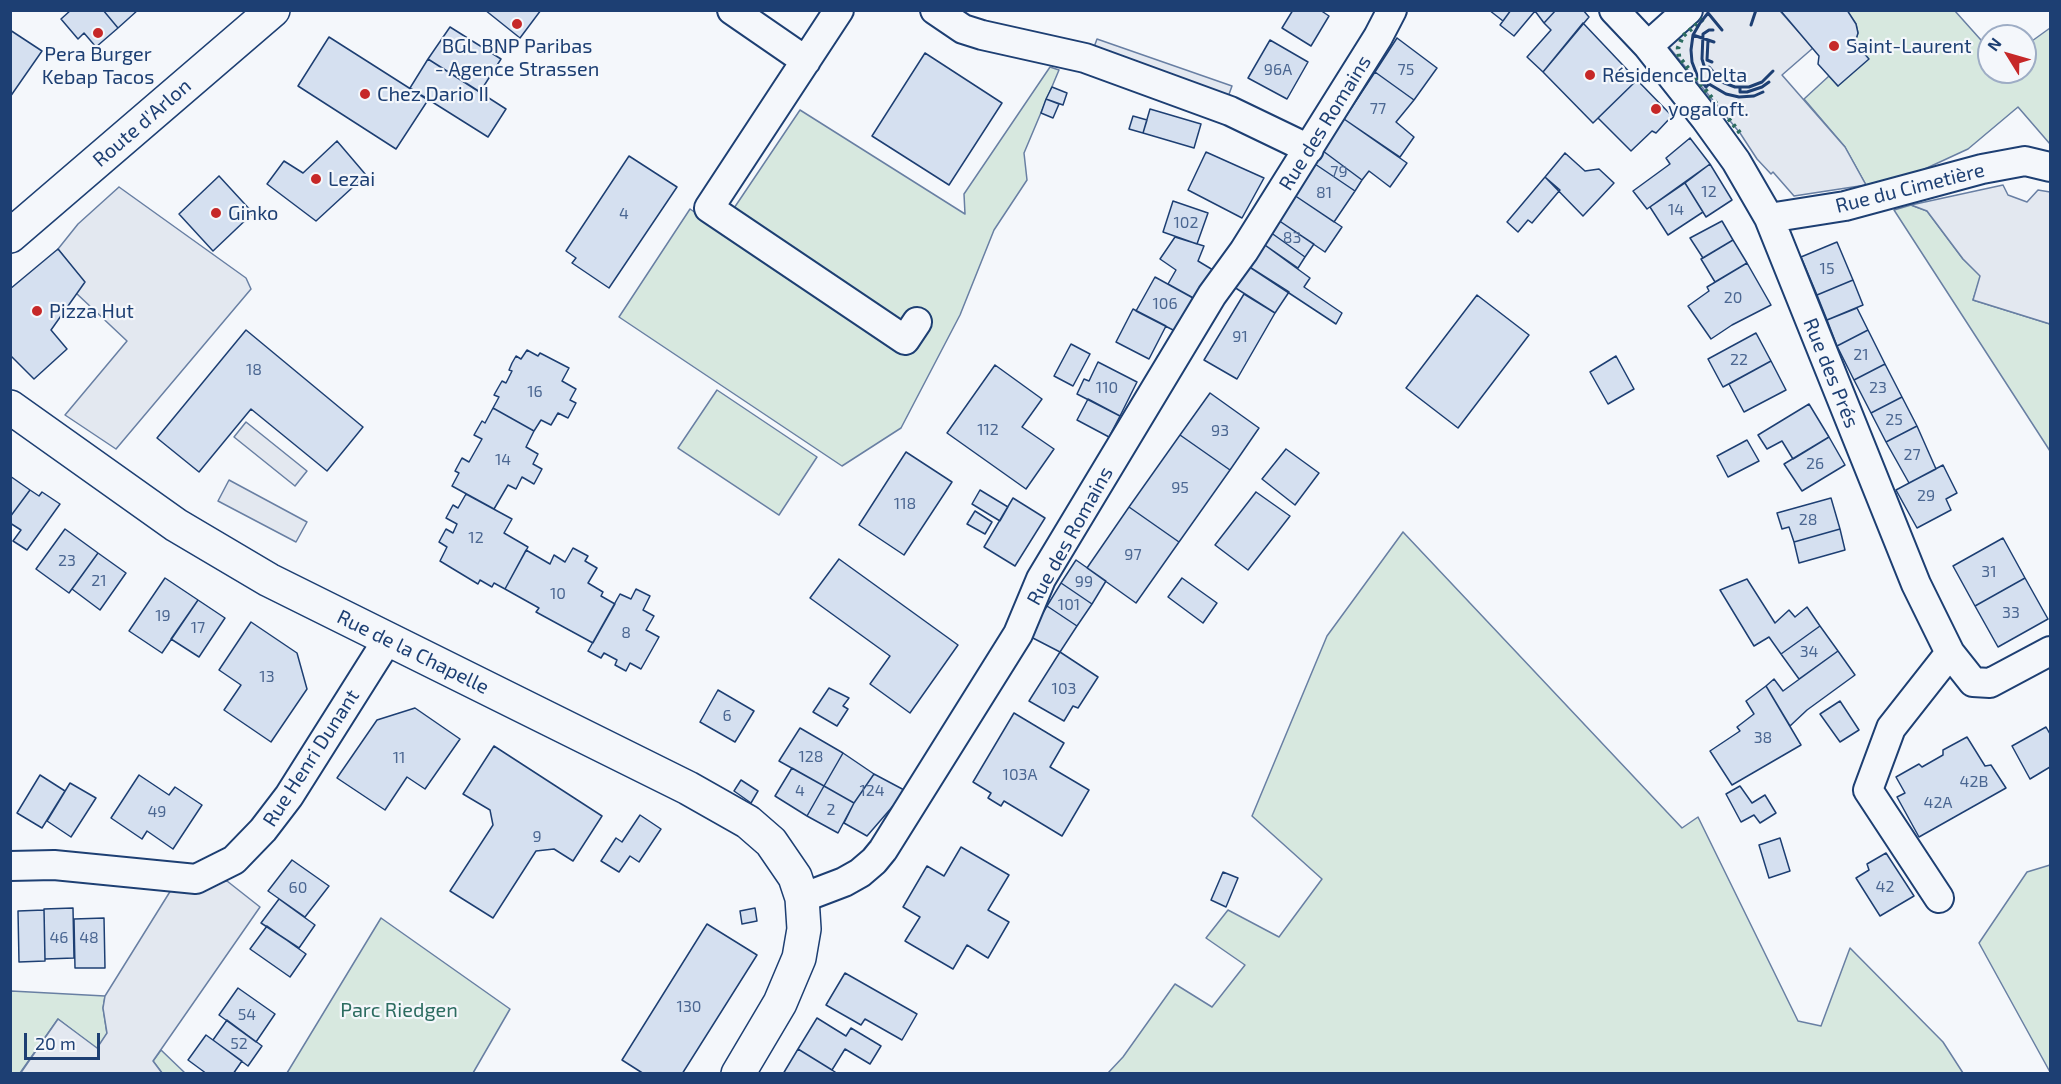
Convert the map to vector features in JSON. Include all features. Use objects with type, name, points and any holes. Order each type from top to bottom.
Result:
[{"type":"main road","name":"Route d'Arlon","points":[[10,237],[273,10]]},
{"type":"main road","name":"Rue de la Chapelle","points":[[10,407],[176,525],[269,580],[688,788],[748,822],[771,842],[785,859],[795,877],[802,898]]},
{"type":"main road","points":[[738,1074],[780,1003],[799,958],[804,929],[802,898]]},
{"type":"street","points":[[732,10],[806,61]]},
{"type":"street","points":[[839,10],[709,208],[905,340],[917,322]]},
{"type":"street","points":[[935,10],[963,29],[1085,58],[1219,107],[1309,148]]},
{"type":"street","name":"Rue des Romains","points":[[802,898],[852,878],[874,861],[883,850],[1018,634],[1041,579],[1212,295],[1244,251],[1378,38],[1392,10]]},
{"type":"street","name":"Rue des Prés","points":[[1614,10],[1647,46],[1736,161],[1769,218],[1917,584],[1950,653],[1973,682],[1990,683],[2050,651]]},
{"type":"street","points":[[1647,46],[1688,10]]},
{"type":"street","name":"Rue du Cimetière","points":[[1769,218],[1845,206],[1929,183],[2025,161],[2050,167]]},
{"type":"street","name":"Rue Henri Dunant","points":[[10,866],[54,865],[196,879],[234,860],[263,830],[289,796],[388,639]]},
{"type":"street","points":[[1939,898],[1868,790],[1891,728],[1950,653]]},
{"type":"green space","points":[[1847,11],[1955,11],[1977,36],[1977,84],[2037,84],[2037,37],[2050,28],[2050,144],[2018,107],[1968,149],[1916,173],[1866,185],[1845,147],[1804,99],[1829,76],[1838,86],[1858,33],[1856,24]]},
{"type":"green space","points":[[1050,67],[1059,70],[1024,153],[1027,180],[994,230],[960,315],[901,428],[842,466],[619,317],[690,209],[720,229],[800,110],[965,214],[964,194]]},
{"type":"green space","points":[[1911,205],[1927,211],[1963,259],[1981,276],[1973,300],[2050,324],[2050,451],[1894,210]]},
{"type":"green space","points":[[717,390],[817,457],[779,515],[678,448]]},
{"type":"green space","points":[[1403,532],[1682,828],[1698,817],[1798,1021],[1821,1026],[1850,948],[1943,1042],[1963,1073],[1108,1073],[1123,1057],[1175,984],[1212,1007],[1245,965],[1206,938],[1228,910],[1279,937],[1322,879],[1252,816],[1327,636]]},
{"type":"green space","points":[[2050,865],[2050,1072],[1979,943],[2027,872]]},
{"type":"green space","name":"Parc Riedgen","points":[[381,918],[510,1009],[473,1073],[287,1073]]},
{"type":"green space","points":[[11,991],[105,996],[103,1008],[107,1034],[97,1049],[58,1019],[20,1073],[11,1074]]},
{"type":"green space","points":[[161,1050],[185,1073],[162,1073],[153,1061]]},
{"type":"shaded area","points":[[1688,11],[1780,11],[1813,48],[1782,75],[1845,147],[1866,185],[1794,196],[1773,172],[1771,174],[1659,35]]},
{"type":"shaded area","points":[[1097,39],[1232,86],[1228,97],[1093,50]]},
{"type":"shaded area","points":[[2003,185],[2008,195],[2027,202],[2038,190],[2050,192],[2050,324],[1973,300],[1980,276],[1963,259],[1927,211],[1911,205]]},
{"type":"shaded area","points":[[119,187],[246,278],[251,289],[116,449],[65,415],[127,341],[76,293],[84,282],[58,249],[78,224]]},
{"type":"shaded area","points":[[246,422],[307,471],[295,486],[234,437]]},
{"type":"shaded area","points":[[229,480],[307,522],[296,542],[218,501]]},
{"type":"shaded area","points":[[227,881],[260,907],[153,1061],[162,1073],[20,1074],[58,1019],[97,1048],[107,1033],[103,1008],[105,996],[171,890]]},
{"type":"building","points":[[71,10],[103,10],[118,28],[96,47],[84,33],[78,39],[61,19]]},
{"type":"building","points":[[103,10],[138,10],[118,28]]},
{"type":"building","name":"BGL BNP Paribas - Agence Strassen","points":[[485,10],[541,10],[520,38]]},
{"type":"building","points":[[1293,10],[1320,10],[1329,16],[1311,46],[1282,28]]},
{"type":"building","points":[[1489,10],[1511,10],[1503,21]]},
{"type":"building","points":[[1511,10],[1556,10],[1544,23],[1535,11],[1514,36],[1500,25]]},
{"type":"building","points":[[1556,10],[1583,10],[1589,17],[1543,72],[1527,57],[1551,30],[1544,23]]},
{"type":"building","name":"Saint-Laurent","points":[[1780,10],[1847,10],[1856,24],[1858,33],[1855,43],[1869,59],[1838,86],[1818,64],[1819,56]]},
{"type":"building","name":"Résidence Delta","points":[[1583,23],[1637,80],[1593,123],[1543,72]]},
{"type":"building","points":[[450,27],[501,59],[480,92],[428,59]]},
{"type":"building","points":[[10,30],[42,51],[10,97]]},
{"type":"building","name":"Chez Dario II","points":[[329,37],[428,100],[396,149],[298,86]]},
{"type":"building","points":[[1397,38],[1437,68],[1414,100],[1375,72]]},
{"type":"building","points":[[1270,40],[1308,62],[1287,99],[1248,78]]},
{"type":"building","points":[[925,53],[1002,103],[949,185],[872,136]]},
{"type":"building","points":[[428,59],[506,109],[488,137],[410,88]]},
{"type":"building","points":[[1375,72],[1414,100],[1396,122],[1414,137],[1400,157],[1344,119]]},
{"type":"building","points":[[1637,80],[1672,116],[1656,133],[1652,131],[1631,151],[1598,118]]},
{"type":"building","points":[[1052,87],[1067,93],[1063,105],[1046,99]]},
{"type":"building","points":[[1046,99],[1059,104],[1053,118],[1041,113]]},
{"type":"building","points":[[1150,109],[1201,124],[1194,148],[1143,133]]},
{"type":"building","points":[[1133,116],[1147,120],[1143,133],[1129,129]]},
{"type":"building","points":[[1344,119],[1407,163],[1390,187],[1369,171],[1362,180],[1323,151]]},
{"type":"building","points":[[1690,138],[1710,164],[1647,209],[1633,191],[1670,164],[1666,158]]},
{"type":"building","name":"Lezai","points":[[337,141],[366,175],[316,221],[267,184],[284,161],[303,173]]},
{"type":"building","points":[[1323,151],[1362,180],[1355,191],[1315,164]]},
{"type":"building","points":[[1206,152],[1264,178],[1242,218],[1188,190]]},
{"type":"building","points":[[1565,153],[1585,171],[1599,169],[1614,183],[1583,216],[1545,177]]},
{"type":"building","points":[[629,156],[677,187],[609,288],[572,263],[576,258],[566,251]]},
{"type":"building","points":[[1315,164],[1355,191],[1334,222],[1294,195]]},
{"type":"building","points":[[1710,164],[1732,200],[1706,217],[1685,183]]},
{"type":"building","name":"Ginko","points":[[219,176],[253,213],[213,251],[179,214]]},
{"type":"building","points":[[1545,177],[1560,190],[1532,223],[1528,220],[1518,232],[1507,222]]},
{"type":"building","points":[[1685,183],[1703,212],[1668,235],[1650,207]]},
{"type":"building","points":[[1294,195],[1342,227],[1325,252],[1278,220]]},
{"type":"building","points":[[1173,201],[1208,213],[1197,244],[1163,232]]},
{"type":"building","points":[[1278,220],[1314,244],[1305,257],[1270,232]]},
{"type":"building","points":[[1722,221],[1733,240],[1703,258],[1690,238]]},
{"type":"building","points":[[1270,232],[1305,257],[1298,268],[1262,243]]},
{"type":"building","points":[[1175,237],[1204,246],[1198,261],[1213,270],[1197,300],[1168,284],[1176,270],[1160,259]]},
{"type":"building","points":[[1733,240],[1747,263],[1715,282],[1701,259]]},
{"type":"building","points":[[1837,242],[1853,280],[1817,295],[1801,257]]},
{"type":"building","points":[[1262,243],[1310,278],[1304,287],[1342,313],[1336,324],[1248,266]]},
{"type":"building","name":"Pizza Hut","points":[[58,249],[85,282],[51,330],[67,349],[34,379],[10,355],[10,289]]},
{"type":"building","points":[[1747,263],[1771,305],[1732,325],[1711,339],[1688,306],[1709,291],[1707,287]]},
{"type":"building","points":[[1248,266],[1289,292],[1275,313],[1234,287]]},
{"type":"building","points":[[1155,277],[1193,298],[1175,331],[1136,311]]},
{"type":"building","points":[[1853,280],[1863,305],[1827,320],[1817,295]]},
{"type":"building","points":[[1244,294],[1275,313],[1237,379],[1204,360]]},
{"type":"building","points":[[1477,295],[1529,335],[1458,428],[1406,388]]},
{"type":"building","points":[[1857,308],[1868,330],[1837,346],[1827,320]]},
{"type":"building","points":[[1133,309],[1166,326],[1149,359],[1116,342]]},
{"type":"building","points":[[246,330],[363,427],[327,471],[251,409],[199,472],[157,438]]},
{"type":"building","points":[[1868,330],[1885,364],[1854,380],[1837,346]]},
{"type":"building","points":[[1756,333],[1771,361],[1723,387],[1708,359]]},
{"type":"building","points":[[1071,344],[1090,354],[1073,386],[1054,376]]},
{"type":"building","points":[[527,350],[538,356],[540,353],[569,368],[562,381],[576,389],[570,400],[576,403],[568,418],[558,413],[551,425],[541,420],[534,431],[493,408],[499,397],[494,395],[502,381],[506,383],[516,356],[521,359]]},
{"type":"building","points":[[1616,356],[1634,389],[1608,404],[1590,372]]},
{"type":"building","points":[[1771,361],[1786,390],[1744,412],[1729,384]]},
{"type":"building","points":[[1098,362],[1137,382],[1120,416],[1077,394],[1084,379],[1089,381]]},
{"type":"building","points":[[1885,364],[1902,397],[1871,413],[1854,380]]},
{"type":"building","points":[[995,365],[1042,399],[1022,427],[1054,449],[1026,489],[947,433]]},
{"type":"building","points":[[1210,393],[1259,428],[1230,470],[1180,435]]},
{"type":"building","points":[[1902,397],[1917,426],[1886,442],[1871,413]]},
{"type":"building","points":[[1088,399],[1120,416],[1109,437],[1077,420]]},
{"type":"building","points":[[1809,404],[1829,437],[1793,459],[1782,441],[1767,449],[1758,435]]},
{"type":"building","points":[[493,408],[534,431],[526,447],[538,454],[533,464],[542,469],[534,484],[522,477],[516,489],[508,485],[494,509],[452,486],[459,473],[455,471],[462,458],[469,462],[482,439],[474,435],[482,421],[485,423]]},
{"type":"building","points":[[1917,426],[1936,469],[1909,483],[1886,442]]},
{"type":"building","points":[[1180,435],[1230,470],[1179,542],[1129,507]]},
{"type":"building","points":[[1829,437],[1845,465],[1802,491],[1784,464]]},
{"type":"building","points":[[1747,440],[1759,461],[1728,477],[1717,456]]},
{"type":"building","points":[[1286,449],[1319,473],[1295,505],[1262,479]]},
{"type":"building","points":[[906,452],[952,482],[904,555],[859,525]]},
{"type":"building","points":[[1943,465],[1957,493],[1946,499],[1951,510],[1917,528],[1896,490]]},
{"type":"building","points":[[10,476],[30,490],[10,517]]},
{"type":"building","points":[[30,490],[39,496],[42,492],[60,504],[27,550],[13,541],[21,530],[10,523],[10,517]]},
{"type":"building","points":[[980,490],[1008,507],[1000,521],[972,504]]},
{"type":"building","points":[[1256,492],[1290,516],[1248,570],[1215,545]]},
{"type":"building","points":[[466,494],[512,519],[504,533],[528,547],[505,589],[494,583],[492,587],[480,580],[478,584],[440,561],[447,547],[439,542],[446,529],[453,533],[457,524],[446,518],[453,505],[458,508]]},
{"type":"building","points":[[1013,498],[1045,518],[1015,566],[984,547]]},
{"type":"building","points":[[1831,498],[1840,529],[1794,542],[1789,527],[1782,529],[1777,513]]},
{"type":"building","points":[[1129,507],[1179,542],[1136,603],[1087,568]]},
{"type":"building","points":[[975,511],[992,522],[985,534],[967,524]]},
{"type":"building","points":[[65,529],[98,553],[69,593],[36,569]]},
{"type":"building","points":[[1840,529],[1845,550],[1799,563],[1794,542]]},
{"type":"building","points":[[2003,538],[2025,578],[1975,606],[1953,566]]},
{"type":"building","points":[[573,548],[588,556],[585,561],[597,568],[588,583],[603,592],[601,596],[615,604],[593,643],[536,612],[539,608],[505,589],[526,550],[550,564],[554,555],[565,562]]},
{"type":"building","points":[[98,553],[126,573],[100,610],[72,589]]},
{"type":"building","points":[[839,559],[958,645],[910,713],[870,684],[890,656],[810,598]]},
{"type":"building","points":[[1076,560],[1106,581],[1092,604],[1061,583]]},
{"type":"building","points":[[165,578],[198,600],[162,653],[129,631]]},
{"type":"building","points":[[1182,578],[1217,603],[1203,623],[1168,597]]},
{"type":"building","points":[[2025,578],[2048,619],[1998,647],[1975,606]]},
{"type":"building","points":[[1747,579],[1775,623],[1789,610],[1795,617],[1807,607],[1820,626],[1781,654],[1769,637],[1754,646],[1720,590]]},
{"type":"building","points":[[1061,583],[1092,604],[1077,626],[1047,606]]},
{"type":"building","points":[[636,589],[650,596],[643,610],[654,616],[646,630],[659,637],[641,669],[630,663],[626,671],[615,665],[617,660],[604,653],[601,658],[588,651],[620,594],[631,599]]},
{"type":"building","points":[[198,600],[225,618],[199,657],[171,639]]},
{"type":"building","points":[[1047,606],[1077,626],[1060,652],[1029,636]]},
{"type":"building","points":[[251,622],[297,653],[307,689],[271,742],[224,710],[241,685],[219,670]]},
{"type":"building","points":[[1820,626],[1838,651],[1799,679],[1781,654]]},
{"type":"building","points":[[1838,651],[1855,675],[1807,710],[1790,726],[1766,686],[1774,679],[1783,691]]},
{"type":"building","points":[[1060,652],[1098,677],[1078,708],[1073,706],[1064,721],[1029,701]]},
{"type":"building","points":[[1766,686],[1801,745],[1732,785],[1710,751],[1740,731],[1737,727],[1754,714],[1746,701]]},
{"type":"building","points":[[829,688],[849,698],[843,706],[848,709],[837,726],[813,712]]},
{"type":"building","points":[[718,690],[754,711],[735,742],[700,722]]},
{"type":"building","points":[[1840,701],[1859,730],[1840,742],[1820,714]]},
{"type":"building","points":[[415,708],[460,739],[425,789],[407,777],[385,810],[337,778],[377,720]]},
{"type":"building","points":[[1014,713],[1064,743],[1050,767],[1089,790],[1062,836],[1004,801],[1001,806],[988,798],[991,793],[973,782]]},
{"type":"building","points":[[2046,727],[2050,734],[2050,767],[2030,779],[2012,746]]},
{"type":"building","points":[[800,728],[843,753],[824,786],[779,761]]},
{"type":"building","points":[[1967,737],[1985,766],[1991,765],[2006,788],[1919,837],[1897,797],[1905,793],[1896,777],[1919,764],[1922,767],[1943,755],[1943,750]]},
{"type":"building","points":[[494,746],[602,816],[573,861],[554,849],[536,851],[493,918],[450,891],[493,825],[490,810],[463,794]]},
{"type":"building","points":[[843,753],[874,774],[854,803],[824,786]]},
{"type":"building","points":[[792,768],[824,786],[807,816],[775,796]]},
{"type":"building","points":[[874,774],[906,791],[867,836],[844,823],[854,803]]},
{"type":"building","points":[[40,775],[65,791],[42,828],[17,813]]},
{"type":"building","points":[[139,775],[169,795],[175,787],[202,805],[173,849],[147,831],[142,839],[111,818]]},
{"type":"building","points":[[741,780],[758,791],[751,803],[734,791]]},
{"type":"building","points":[[70,783],[96,798],[71,837],[47,821]]},
{"type":"building","points":[[824,786],[854,803],[838,833],[807,816]]},
{"type":"building","points":[[1740,786],[1752,803],[1765,795],[1776,813],[1760,823],[1754,815],[1741,822],[1726,794]]},
{"type":"building","points":[[640,815],[661,829],[639,862],[630,856],[619,872],[601,861],[616,838],[622,842]]},
{"type":"building","points":[[1780,838],[1790,871],[1769,878],[1759,845]]},
{"type":"building","points":[[961,847],[1009,875],[988,910],[1009,922],[988,958],[967,945],[953,969],[905,941],[920,917],[903,907],[927,866],[944,876]]},
{"type":"building","points":[[1886,853],[1914,896],[1880,916],[1856,878],[1869,870],[1867,864]]},
{"type":"building","points":[[292,860],[329,886],[305,917],[268,891]]},
{"type":"building","points":[[1223,872],[1238,878],[1226,907],[1211,900]]},
{"type":"building","points":[[279,899],[315,925],[299,948],[261,923]]},
{"type":"building","points":[[73,908],[74,958],[45,959],[44,909]]},
{"type":"building","points":[[755,908],[757,921],[742,924],[740,911]]},
{"type":"building","points":[[44,910],[45,961],[19,962],[18,911]]},
{"type":"building","points":[[104,918],[105,968],[75,968],[74,919]]},
{"type":"building","points":[[707,924],[757,955],[682,1074],[644,1074],[622,1060]]},
{"type":"building","points":[[267,926],[306,954],[290,977],[250,949]]},
{"type":"building","points":[[845,973],[917,1014],[902,1040],[865,1019],[861,1025],[826,1005]]},
{"type":"building","points":[[238,988],[275,1014],[256,1042],[219,1015]]},
{"type":"building","points":[[817,1018],[846,1036],[851,1028],[881,1046],[870,1064],[845,1049],[832,1070],[798,1049]]},
{"type":"building","points":[[227,1020],[262,1046],[248,1066],[213,1040]]},
{"type":"building","points":[[206,1035],[242,1061],[233,1074],[207,1074],[188,1060]]},
{"type":"building","points":[[798,1049],[832,1070],[838,1074],[783,1074]]},
{"type":"hedge","points":[[1703,19],[1683,36],[1678,48],[1679,57],[1740,133]]},
{"type":"wall","points":[[1751,25],[1756,10]]},
{"type":"wall","points":[[1714,42],[1693,35],[1700,23],[1708,13],[1722,30]]},
{"type":"wall","points":[[1713,30],[1703,34],[1702,59],[1705,69],[1709,67],[1722,82],[1735,87],[1749,87],[1762,82],[1773,71]]},
{"type":"wall","points":[[1693,35],[1692,62],[1697,75],[1706,87],[1709,84],[1726,94],[1739,97],[1754,96],[1763,92]]},
{"type":"wall","points":[[1708,40],[1707,60],[1712,62]]},
{"type":"wall","points":[[1740,87],[1740,92],[1747,92],[1769,82]]},
{"type":"place","name":"BGL BNP Paribas - Agence Strassen","points":[[517,24]]},
{"type":"place","name":"Pera Burger Kebap Tacos","points":[[98,33]]},
{"type":"place","name":"Saint-Laurent","points":[[1834,46]]},
{"type":"place","name":"Résidence Delta","points":[[1590,75]]},
{"type":"place","name":"Chez Dario II","points":[[365,94]]},
{"type":"place","name":"yogaloft.","points":[[1656,109]]},
{"type":"place","name":"Lezai","points":[[316,179]]},
{"type":"place","name":"Ginko","points":[[216,213]]},
{"type":"place","name":"Pizza Hut","points":[[37,311]]}]
